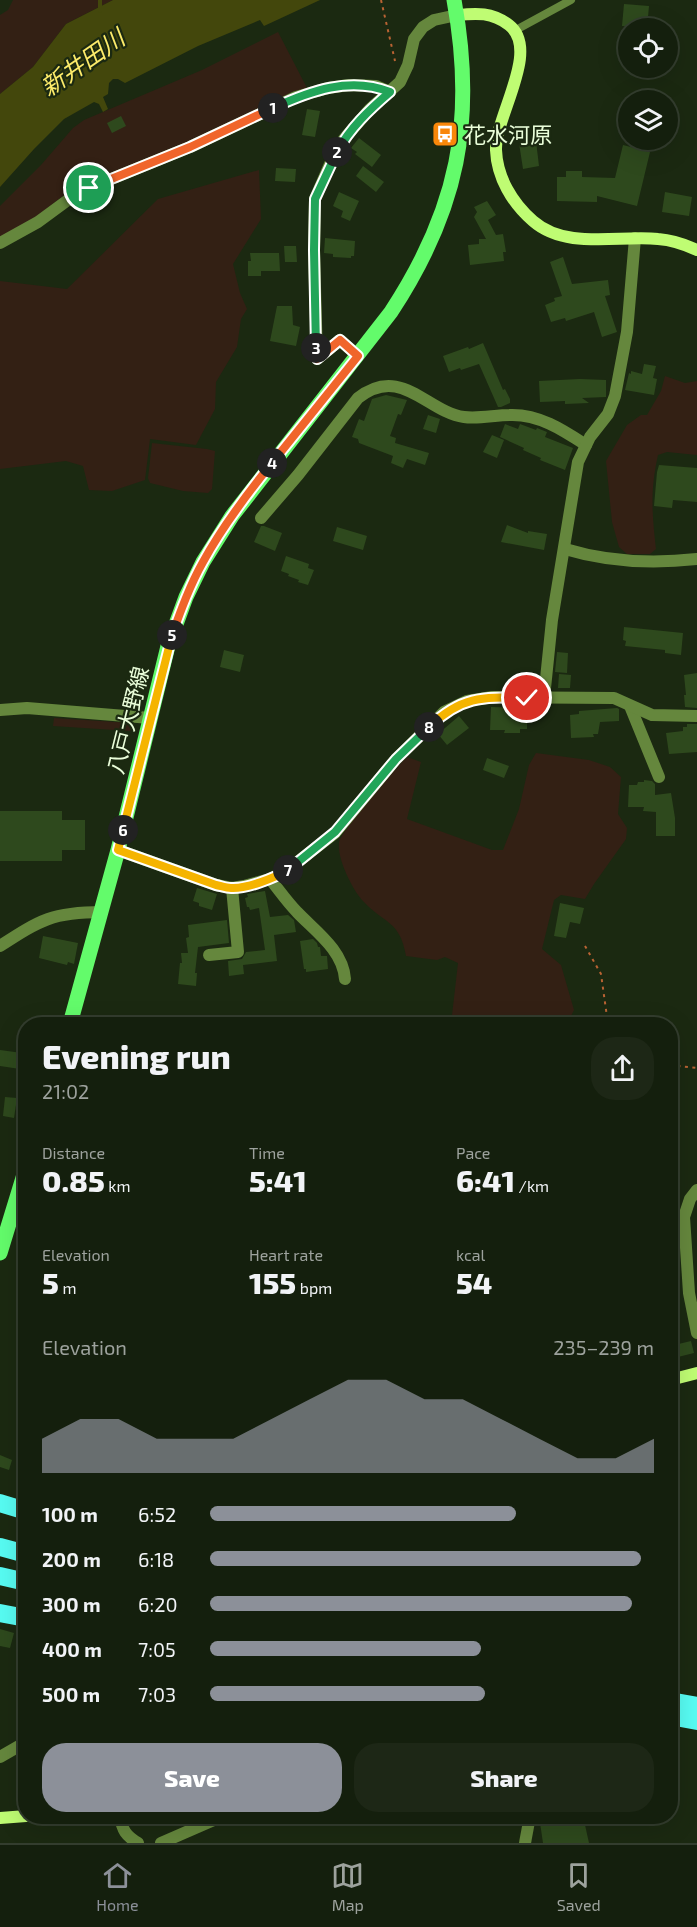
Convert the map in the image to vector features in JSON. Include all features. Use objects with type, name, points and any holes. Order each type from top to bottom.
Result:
[{"type":"highway","points":[[0,1503],[18,1509]]},
{"type":"highway","points":[[0,1546],[18,1552]]},
{"type":"highway","points":[[0,1576],[18,1580]]},
{"type":"highway","points":[[0,1613],[18,1616]]},
{"type":"highway","points":[[678,1702],[697,1706]]},
{"type":"highway","points":[[678,1717],[697,1721]]},
{"type":"main road","name":"八戸大野線","points":[[72,1017],[102,912],[168,646],[186,597],[203,562],[232,516],[358,356],[411,280],[430,243],[448,193],[459,149],[464,106],[463,62],[456,7]]},
{"type":"main road","points":[[0,1253],[18,1193]]},
{"type":"street","points":[[358,356],[340,340],[317,359],[315,199],[344,139],[400,82],[408,65],[414,39],[423,27],[456,7],[499,17],[514,31],[520,41],[520,55],[499,127],[496,148],[498,169],[504,184],[533,221],[545,230],[578,238],[672,240],[697,250]]},
{"type":"street","points":[[0,243],[38,222],[72,196],[190,147],[296,98],[349,84],[370,85],[390,92]]},
{"type":"street","points":[[544,698],[552,620],[578,462],[586,445],[608,414],[615,396],[627,332],[635,238]]},
{"type":"street","points":[[261,518],[358,398],[368,390],[393,387],[406,390],[454,415],[464,417],[514,415],[530,417],[559,428],[586,445]]},
{"type":"street","points":[[565,549],[633,562],[697,559]]},
{"type":"street","points":[[118,850],[232,888],[270,879],[287,870],[335,832],[396,759],[444,712],[467,701],[492,697],[614,698],[652,715],[697,716]]},
{"type":"street","points":[[630,706],[658,777]]},
{"type":"street","points":[[0,710],[27,708],[150,718]]},
{"type":"street","points":[[270,879],[296,911],[334,951],[345,969],[345,979]]},
{"type":"street","points":[[209,955],[238,952],[232,888]]},
{"type":"street","points":[[0,946],[32,925],[53,916],[75,912],[102,912]]},
{"type":"street","points":[[697,1190],[690,1199],[684,1217],[689,1293],[697,1334]]},
{"type":"street","points":[[11,1215],[18,1218]]},
{"type":"street","points":[[678,1378],[697,1373]]},
{"type":"street","points":[[0,1757],[18,1747]]},
{"type":"street","points":[[0,1818],[18,1817]]},
{"type":"street","points":[[121,1824],[126,1835],[138,1843]]},
{"type":"street","points":[[161,1843],[205,1824]]},
{"type":"street","points":[[525,1843],[529,1824]]},
{"type":"lane","points":[[514,31],[571,0]]},
{"type":"path","points":[[381,0],[400,82]]},
{"type":"path","points":[[585,946],[601,974],[607,1017]]},
{"type":"path","points":[[678,1066],[697,1068]]},
{"type":"shaded area","points":[[13,0],[113,0],[66,24],[33,67],[0,94],[0,15],[8,10]]},
{"type":"shaded area","points":[[278,32],[307,88],[190,142],[87,183],[63,196],[32,220],[0,239],[0,206],[41,165],[73,128],[84,120],[202,70]]},
{"type":"shaded area","points":[[259,170],[261,219],[233,264],[240,293],[247,309],[241,319],[237,347],[216,382],[215,409],[196,445],[150,439],[145,480],[112,491],[89,490],[83,466],[66,461],[0,469],[0,281],[67,289],[158,199]]},
{"type":"shaded area","points":[[665,376],[685,383],[697,381],[697,455],[667,452],[658,455],[653,502],[656,549],[650,554],[627,554],[619,547],[612,522],[606,461],[627,425],[641,415],[647,415],[661,391]]},
{"type":"shaded area","points":[[152,443],[215,451],[212,489],[208,493],[183,491],[150,483],[148,478]]},
{"type":"shaded area","points":[[54,718],[131,723],[134,727],[130,731],[53,726]]},
{"type":"shaded area","points":[[536,753],[589,760],[610,767],[621,777],[618,814],[627,828],[626,839],[585,899],[561,895],[554,900],[542,949],[561,965],[574,1010],[570,1017],[452,1017],[458,963],[445,957],[437,960],[406,956],[400,935],[363,901],[354,889],[340,857],[339,843],[358,813],[407,757],[421,762],[407,819],[492,850],[503,850],[519,809],[529,765]]},
{"type":"water","name":"新井田川","points":[[113,0],[320,0],[264,26],[260,20],[198,46],[125,83],[113,79],[109,83],[108,94],[103,97],[108,109],[103,112],[99,104],[94,102],[64,119],[0,187],[0,94],[33,67],[66,24]]},
{"type":"building","points":[[624,4],[649,6],[648,18],[623,18]]},
{"type":"building","points":[[307,109],[320,111],[315,137],[302,135]]},
{"type":"building","points":[[121,116],[126,126],[112,133],[107,123]]},
{"type":"building","points":[[359,138],[381,155],[372,167],[351,148]]},
{"type":"building","points":[[536,141],[539,166],[523,169],[519,143]]},
{"type":"building","points":[[622,150],[650,152],[637,206],[597,196],[597,202],[557,201],[557,177],[566,177],[566,171],[582,171],[582,177],[615,178]]},
{"type":"building","points":[[363,166],[384,182],[376,192],[356,176]]},
{"type":"building","points":[[276,168],[296,169],[295,182],[275,181]]},
{"type":"building","points":[[339,192],[359,201],[350,221],[341,217],[343,211],[333,206]]},
{"type":"building","points":[[665,192],[692,197],[689,216],[662,212]]},
{"type":"building","points":[[487,201],[496,215],[488,220],[496,235],[503,234],[506,252],[503,252],[504,261],[470,265],[468,245],[479,244],[479,239],[486,239],[474,217],[477,212],[474,207]]},
{"type":"building","points":[[325,238],[355,241],[354,256],[351,258],[333,257],[333,254],[324,253]]},
{"type":"building","points":[[284,246],[296,246],[297,262],[285,262]]},
{"type":"building","points":[[250,253],[279,253],[280,271],[261,271],[261,276],[248,276]]},
{"type":"building","points":[[563,257],[572,284],[608,280],[610,295],[605,296],[617,332],[602,337],[594,312],[566,321],[565,318],[551,322],[545,305],[555,301],[554,298],[562,296],[550,262]]},
{"type":"building","points":[[277,306],[292,306],[293,325],[300,327],[296,346],[270,341]]},
{"type":"building","points":[[483,343],[503,390],[505,389],[510,399],[510,403],[501,407],[498,407],[479,364],[449,372],[443,356]]},
{"type":"building","points":[[644,364],[656,366],[653,378],[657,379],[654,395],[625,390],[629,373],[631,374],[631,371],[642,374]]},
{"type":"building","points":[[606,380],[606,397],[582,398],[589,403],[540,402],[539,381]]},
{"type":"building","points":[[386,395],[407,400],[401,415],[398,414],[390,436],[396,438],[395,443],[429,453],[425,465],[407,459],[403,468],[391,463],[393,456],[359,443],[358,439],[352,437],[359,419],[364,421],[372,399]]},
{"type":"building","points":[[428,415],[440,419],[436,433],[423,429]]},
{"type":"building","points":[[505,424],[518,429],[520,424],[536,430],[537,428],[547,432],[545,437],[573,448],[565,470],[540,460],[541,458],[523,450],[524,448],[500,437]]},
{"type":"building","points":[[492,435],[504,440],[497,458],[483,452]]},
{"type":"building","points":[[659,465],[697,468],[697,502],[673,500],[672,508],[654,506]]},
{"type":"building","points":[[507,525],[528,533],[528,531],[547,534],[544,550],[501,542]]},
{"type":"building","points":[[261,526],[282,533],[275,551],[254,542]]},
{"type":"building","points":[[337,527],[367,536],[363,550],[333,541]]},
{"type":"building","points":[[286,556],[309,564],[308,568],[314,570],[308,585],[298,582],[299,580],[281,571]]},
{"type":"building","points":[[624,627],[683,633],[681,655],[665,653],[665,650],[625,646]]},
{"type":"building","points":[[224,650],[244,655],[240,672],[220,667]]},
{"type":"building","points":[[557,652],[568,653],[567,673],[555,672]]},
{"type":"building","points":[[697,673],[697,708],[685,707],[684,675]]},
{"type":"building","points":[[559,674],[571,675],[570,688],[558,688]]},
{"type":"building","points":[[491,707],[527,708],[527,729],[520,729],[520,733],[490,730]]},
{"type":"building","points":[[619,709],[619,721],[600,722],[598,734],[593,734],[594,737],[571,738],[570,715],[579,714],[579,711]]},
{"type":"building","points":[[459,716],[469,728],[447,745],[438,734]]},
{"type":"building","points":[[687,724],[697,724],[697,752],[669,754],[666,733],[683,731],[683,727],[687,727]]},
{"type":"building","points":[[487,758],[509,766],[504,778],[483,770]]},
{"type":"building","points":[[644,780],[655,784],[655,795],[671,793],[675,836],[656,836],[656,812],[643,811],[644,807],[628,807],[629,785],[637,785],[638,782],[644,782]]},
{"type":"building","points":[[0,811],[62,811],[62,820],[85,820],[85,850],[62,850],[62,861],[0,861]]},
{"type":"building","points":[[197,888],[217,894],[212,910],[199,906],[199,903],[193,901]]},
{"type":"building","points":[[265,891],[270,917],[288,915],[294,920],[296,932],[274,935],[277,961],[243,965],[244,974],[229,976],[228,961],[242,959],[246,952],[265,950],[259,908],[250,910],[245,898],[248,897],[247,894]]},
{"type":"building","points":[[560,903],[584,908],[580,924],[570,922],[566,938],[554,936]]},
{"type":"building","points":[[227,920],[229,943],[198,947],[196,986],[178,984],[180,963],[182,963],[181,953],[188,953],[186,938],[189,937],[188,925]]},
{"type":"building","points":[[43,936],[78,943],[74,964],[68,962],[67,965],[39,958]]},
{"type":"building","points":[[313,939],[320,947],[321,956],[327,956],[328,969],[306,972],[300,941]]},
{"type":"building","points":[[0,1050],[18,1052],[18,1069],[0,1066]]},
{"type":"building","points":[[5,1097],[17,1098],[14,1118],[3,1116]]},
{"type":"building","points":[[691,1341],[694,1353],[678,1357],[678,1344]]},
{"type":"building","points":[[0,1455],[12,1460],[9,1470],[0,1467]]},
{"type":"building","points":[[0,1629],[14,1633],[10,1648],[0,1646]]},
{"type":"building","points":[[540,1824],[585,1824],[589,1843],[543,1843]]},
{"type":"waterway","points":[[100,0],[100,11]]},
{"type":"place","name":"花水河原","points":[[445,134]]},
{"type":"route","points":[[89,188],[190,147],[296,98],[349,84],[370,85],[390,92],[344,139],[315,199],[317,359],[340,340],[358,356],[268,468],[232,516],[203,562],[186,597],[168,646],[118,850],[216,885],[232,888],[270,879],[287,870],[335,832],[396,759],[444,712],[467,701],[492,697],[527,698]]}]
